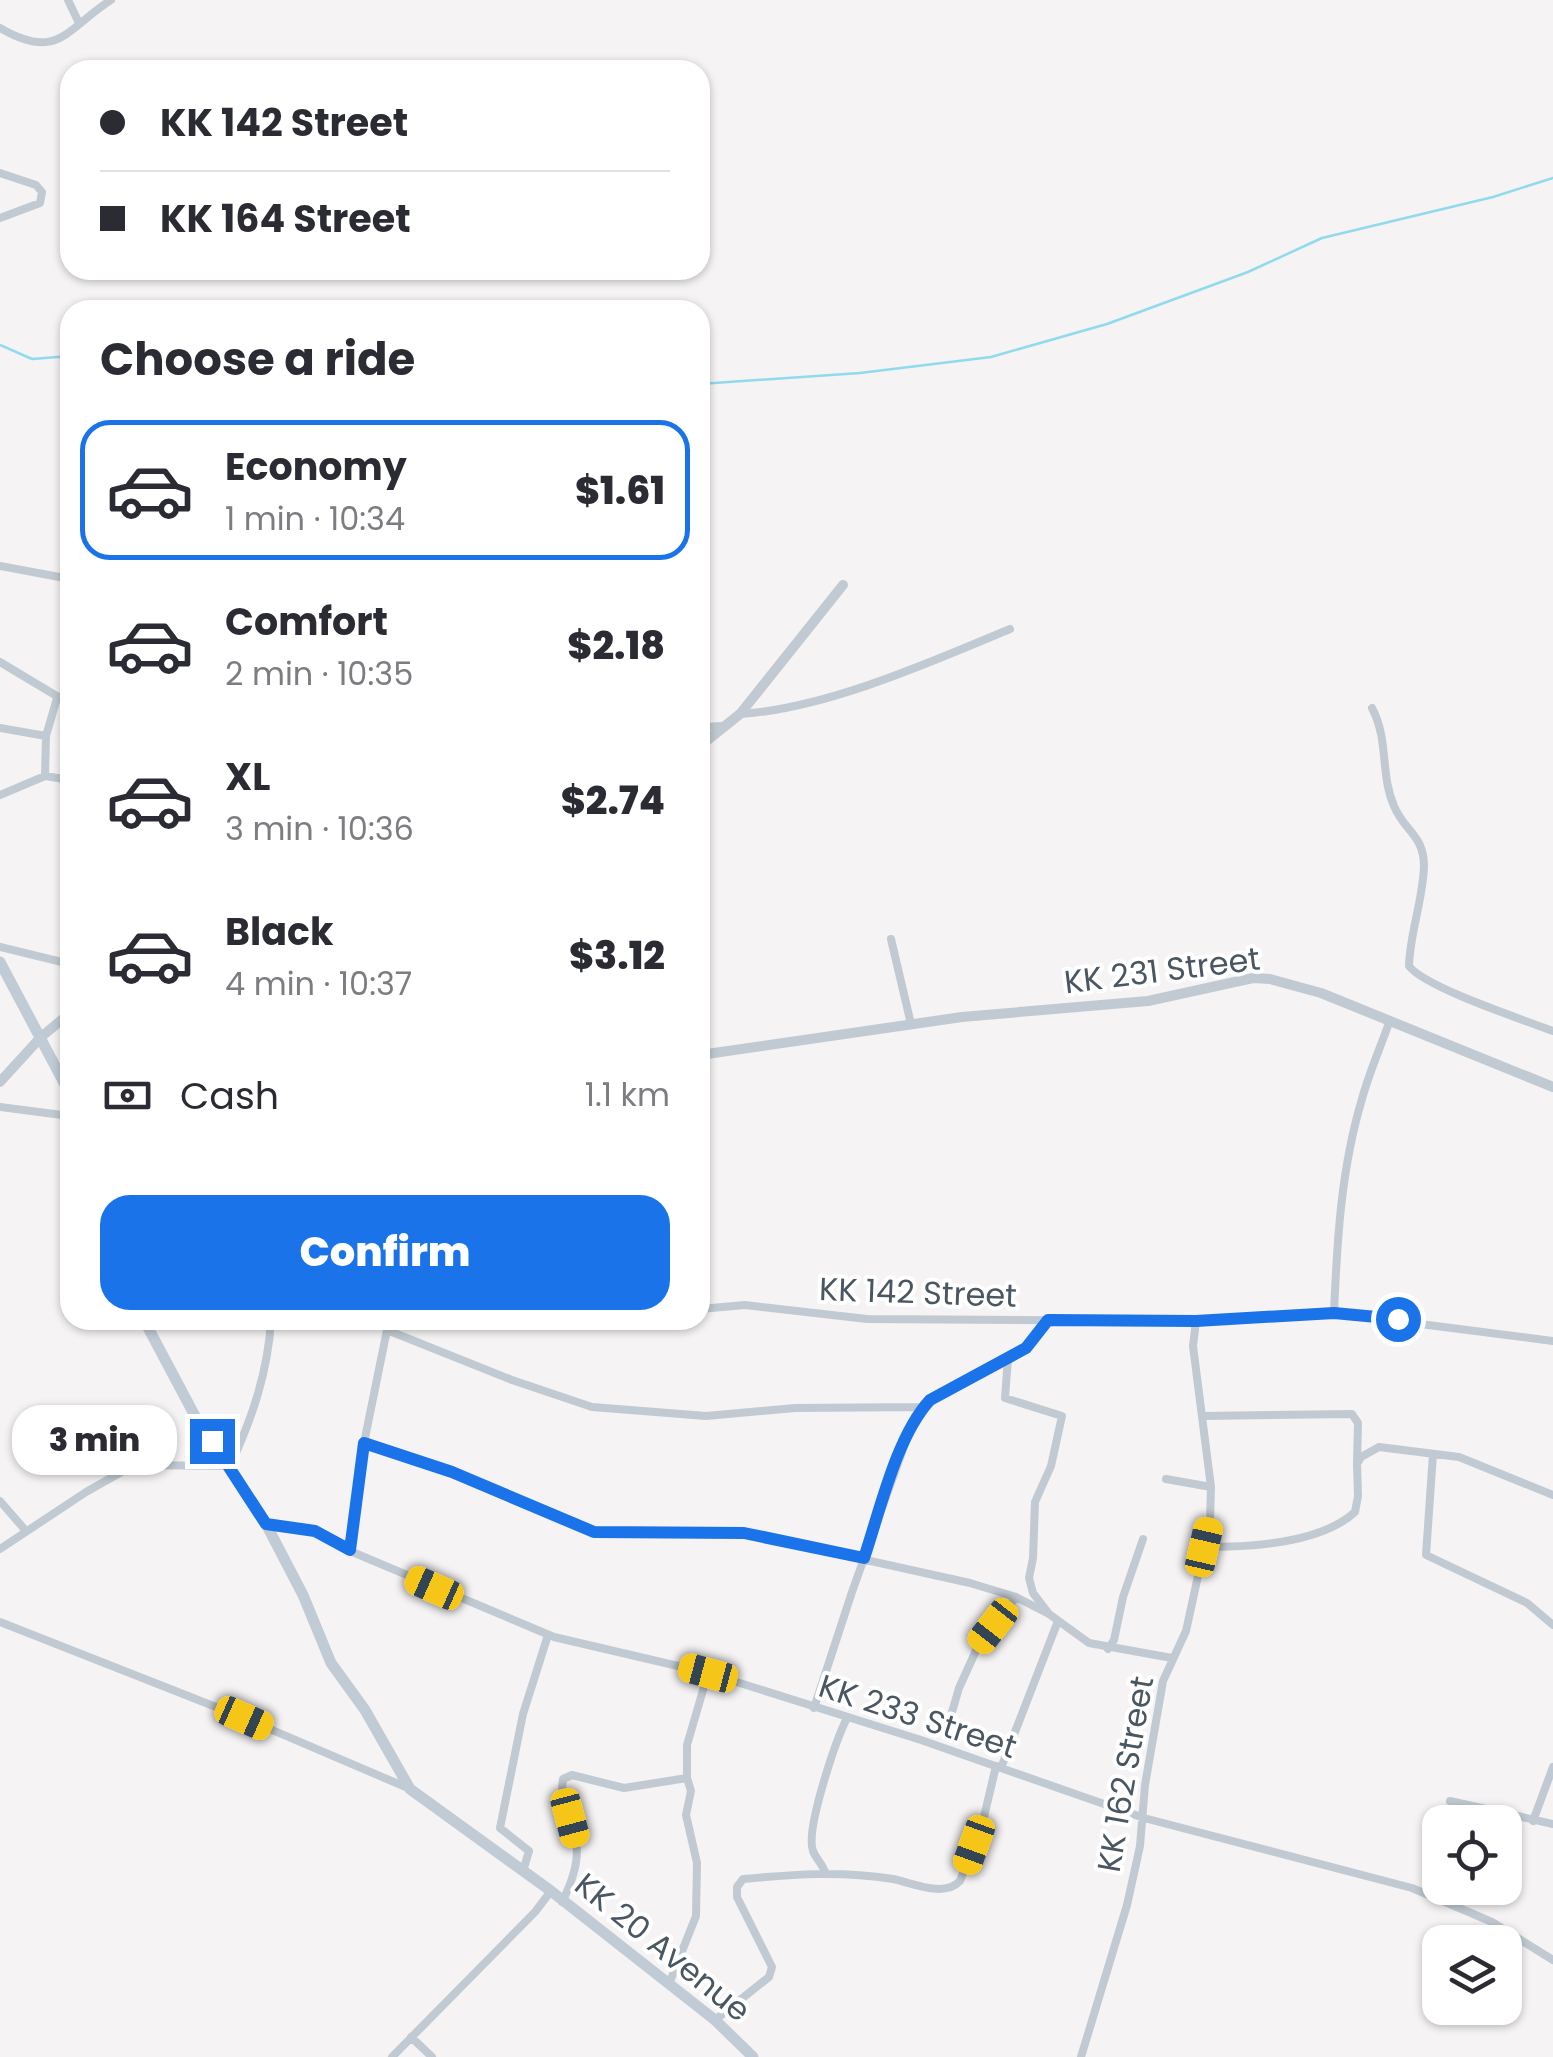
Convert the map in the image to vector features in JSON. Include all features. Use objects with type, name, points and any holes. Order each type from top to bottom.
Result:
[{"type":"main road","points":[[0,962],[60,1074]]},
{"type":"main road","points":[[149,1330],[195,1416],[266,1524],[303,1595],[331,1662],[365,1710],[410,1789]]},
{"type":"main road","name":"KK 20 Avenue","points":[[410,1789],[551,1891],[715,2020],[753,2057]]},
{"type":"street","points":[[68,0],[79,22]]},
{"type":"street","points":[[0,27],[32,42],[54,42],[68,36],[79,22],[111,0]]},
{"type":"street","points":[[0,173],[36,184],[42,192],[40,203],[0,218]]},
{"type":"street","points":[[0,566],[60,576]]},
{"type":"street","points":[[710,737],[740,714],[843,585]]},
{"type":"street","points":[[740,714],[815,702],[1010,629]]},
{"type":"street","points":[[0,662],[60,699]]},
{"type":"street","points":[[45,776],[46,736],[57,698]]},
{"type":"street","points":[[1372,708],[1382,727],[1394,807],[1422,843],[1423,876],[1409,966],[1434,984],[1553,1032]]},
{"type":"street","points":[[710,727],[722,726]]},
{"type":"street","points":[[0,728],[46,736]]},
{"type":"street","points":[[0,794],[45,776],[60,778]]},
{"type":"street","points":[[891,939],[911,1024]]},
{"type":"street","points":[[0,947],[60,962]]},
{"type":"street","name":"KK 231 Street","points":[[710,1054],[778,1046],[852,1031],[1148,1001],[1253,978],[1321,993],[1553,1087]]},
{"type":"street","points":[[1334,1313],[1337,1236],[1346,1170],[1361,1100],[1390,1020]]},
{"type":"street","points":[[0,1082],[60,1021]]},
{"type":"street","points":[[0,1107],[60,1115]]},
{"type":"street","name":"KK 142 Street","points":[[710,1308],[745,1305],[867,1319],[1196,1321],[1334,1313],[1553,1341]]},
{"type":"street","points":[[814,1708],[904,1445],[924,1408],[930,1400],[1026,1348],[1048,1320]]},
{"type":"street","name":"KK 162 Street","points":[[1081,2057],[1128,1906],[1163,1681],[1186,1631],[1210,1521],[1211,1487],[1194,1346],[1196,1321]]},
{"type":"street","points":[[0,1549],[86,1492],[134,1466],[230,1466],[260,1391],[270,1330]]},
{"type":"street","points":[[350,1550],[364,1443],[387,1330]]},
{"type":"street","points":[[399,1330],[512,1380],[592,1407],[706,1416],[795,1408],[924,1408]]},
{"type":"street","points":[[1008,1358],[1005,1398],[1062,1416],[1051,1466],[1035,1502],[1033,1558],[1028,1578],[1033,1593],[1050,1614],[1089,1643],[1172,1658]]},
{"type":"street","points":[[1203,1416],[1338,1411],[1352,1414],[1358,1423],[1355,1512],[1338,1524],[1277,1544],[1204,1547]]},
{"type":"street","points":[[364,1443],[452,1472],[594,1532],[744,1533],[864,1558],[1016,1597],[1050,1614]]},
{"type":"street","points":[[1357,1464],[1361,1456],[1379,1447],[1433,1454],[1470,1460],[1490,1472],[1553,1494]]},
{"type":"street","points":[[1433,1454],[1426,1555],[1527,1604],[1553,1625]]},
{"type":"street","points":[[1166,1479],[1211,1487]]},
{"type":"street","points":[[0,1501],[26,1531]]},
{"type":"street","name":"KK 233 Street","points":[[266,1524],[315,1531],[350,1550],[548,1634],[708,1673],[1144,1818],[1412,1888],[1492,1922],[1553,1960]]},
{"type":"street","points":[[1108,1648],[1114,1640],[1123,1597],[1143,1538]]},
{"type":"street","points":[[950,1719],[979,1644],[1016,1597]]},
{"type":"street","points":[[715,2020],[769,1977],[772,1966],[737,1897],[737,1887],[743,1880],[825,1872],[944,1890],[957,1886],[998,1768],[1058,1621]]},
{"type":"street","name":"KK 20 Avenue","points":[[0,1622],[244,1718],[410,1789]]},
{"type":"street","points":[[523,1871],[529,1850],[500,1828],[522,1714],[548,1634]]},
{"type":"street","points":[[669,1984],[696,1916],[697,1863],[686,1815],[691,1791],[686,1778],[687,1746],[708,1673]]},
{"type":"street","points":[[825,1872],[812,1846],[813,1828],[831,1758],[847,1718]]},
{"type":"street","points":[[1533,1821],[1553,1767]]},
{"type":"street","points":[[562,1902],[576,1872],[579,1849],[563,1779],[572,1775],[624,1788],[686,1778]]},
{"type":"street","points":[[1450,1801],[1553,1824]]},
{"type":"street","points":[[392,2057],[551,1891]]},
{"type":"street","points":[[412,2037],[432,2057]]},
{"type":"waterway","points":[[710,383],[860,373],[991,357],[1107,324],[1248,272],[1322,238],[1493,197],[1553,178]]},
{"type":"waterway","points":[[0,345],[32,359],[60,357]]},
{"type":"route","points":[[212,1441],[266,1524],[315,1531],[350,1550],[364,1443],[452,1472],[594,1532],[744,1533],[864,1558],[911,1428],[930,1400],[1026,1348],[1048,1320],[1196,1321],[1334,1313],[1398,1319]]}]
